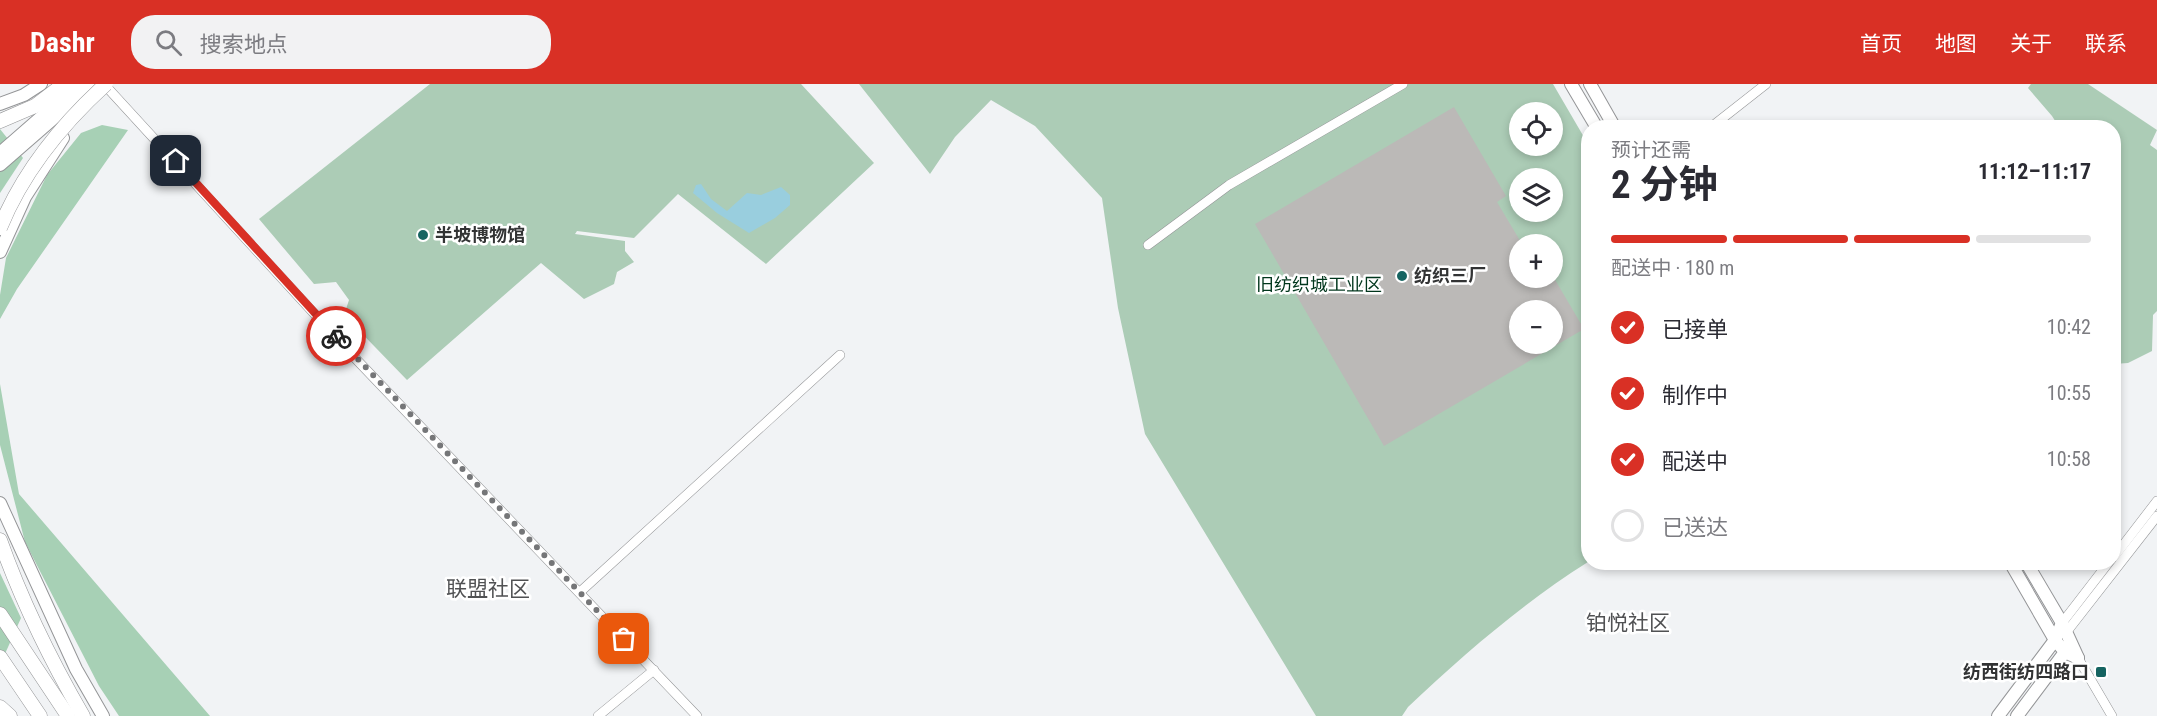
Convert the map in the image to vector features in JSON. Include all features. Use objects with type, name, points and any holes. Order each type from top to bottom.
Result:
[{"type":"highway","points":[[0,121],[35,106],[64,84]]},
{"type":"highway","points":[[0,228],[10,203],[48,146],[84,104],[109,85]]},
{"type":"highway","points":[[0,540],[18,591],[50,660],[83,716]]},
{"type":"highway","points":[[0,614],[68,716]]},
{"type":"highway","points":[[0,657],[40,716]]},
{"type":"highway","points":[[0,666],[16,681]]},
{"type":"highway","points":[[0,707],[10,716]]},
{"type":"main road","points":[[0,104],[24,95],[41,84]]},
{"type":"main road","points":[[0,153],[79,84]]},
{"type":"main road","points":[[0,165],[93,84]]},
{"type":"main road","points":[[1571,84],[1592,120]]},
{"type":"main road","points":[[1590,84],[1610,120]]},
{"type":"main road","points":[[0,252],[25,197],[52,152],[109,85]]},
{"type":"main road","points":[[0,503],[76,669],[103,716]]},
{"type":"main road","points":[[2016,570],[2078,658]]},
{"type":"main road","points":[[2017,716],[2065,652],[2061,632],[2030,570]]},
{"type":"main road","points":[[1998,716],[2061,632]]},
{"type":"main road","points":[[2065,652],[2078,658]]},
{"type":"street","points":[[1148,245],[1229,185],[1403,84]]},
{"type":"street","points":[[1720,120],[1766,84]]},
{"type":"street","points":[[109,85],[354,357],[697,716]]},
{"type":"street","points":[[580,592],[840,356]]},
{"type":"street","points":[[2121,548],[2157,501]]},
{"type":"street","points":[[2121,560],[2157,516]]},
{"type":"street","points":[[2061,632],[2104,570]]},
{"type":"street","points":[[2061,632],[2112,570]]},
{"type":"street","points":[[2078,658],[2112,716]]},
{"type":"street","points":[[598,716],[654,670]]},
{"type":"green space","name":"半坡博物馆","points":[[430,84],[801,84],[874,163],[766,264],[678,194],[634,238],[577,231],[575,234],[625,241],[625,251],[634,262],[617,272],[614,284],[584,299],[541,263],[407,380],[344,315],[349,300],[336,282],[314,284],[259,219]]},
{"type":"green space","name":"旧纺织城工业区","points":[[859,84],[1553,84],[1581,132],[1581,567],[1540,594],[1472,649],[1408,707],[1402,716],[1316,716],[1145,434],[1118,308],[1102,198],[1035,126],[991,100],[955,137],[930,174]]},
{"type":"green space","points":[[2031,84],[2088,84],[2157,130],[2150,145],[2157,150],[2157,311],[2153,315],[2152,351],[2128,363],[2121,364],[2121,120],[2055,120],[2028,88]]},
{"type":"green space","points":[[102,125],[128,130],[17,289],[0,319],[0,295],[6,258],[47,175],[81,133]]},
{"type":"green space","points":[[0,129],[23,158],[0,193]]},
{"type":"green space","points":[[0,384],[19,494],[210,716],[119,716],[99,686],[25,542],[0,445]]},
{"type":"green space","points":[[0,573],[21,618],[0,665]]},
{"type":"water","points":[[701,184],[711,199],[727,211],[747,193],[761,195],[781,187],[790,195],[790,205],[775,218],[749,233],[717,213],[693,193],[696,185]]},
{"type":"building","name":"纺织三厂","points":[[1454,107],[1506,196],[1497,202],[1516,234],[1509,234],[1509,288],[1560,288],[1581,324],[1581,331],[1563,341],[1563,300],[1509,300],[1509,354],[1541,354],[1384,446],[1255,224]]},
{"type":"way so far","points":[[336,336],[624,639]]},
{"type":"place","name":"半坡博物馆","points":[[423,235]]},
{"type":"place","name":"纺织三厂","points":[[1402,276]]},
{"type":"place","name":"纺西街纺四路口","points":[[2101,672]]},
{"type":"district","name":"联盟社区","points":[[488,589]]},
{"type":"district","name":"铂悦社区","points":[[1628,623]]},
{"type":"route","points":[[176,161],[336,336]]}]
